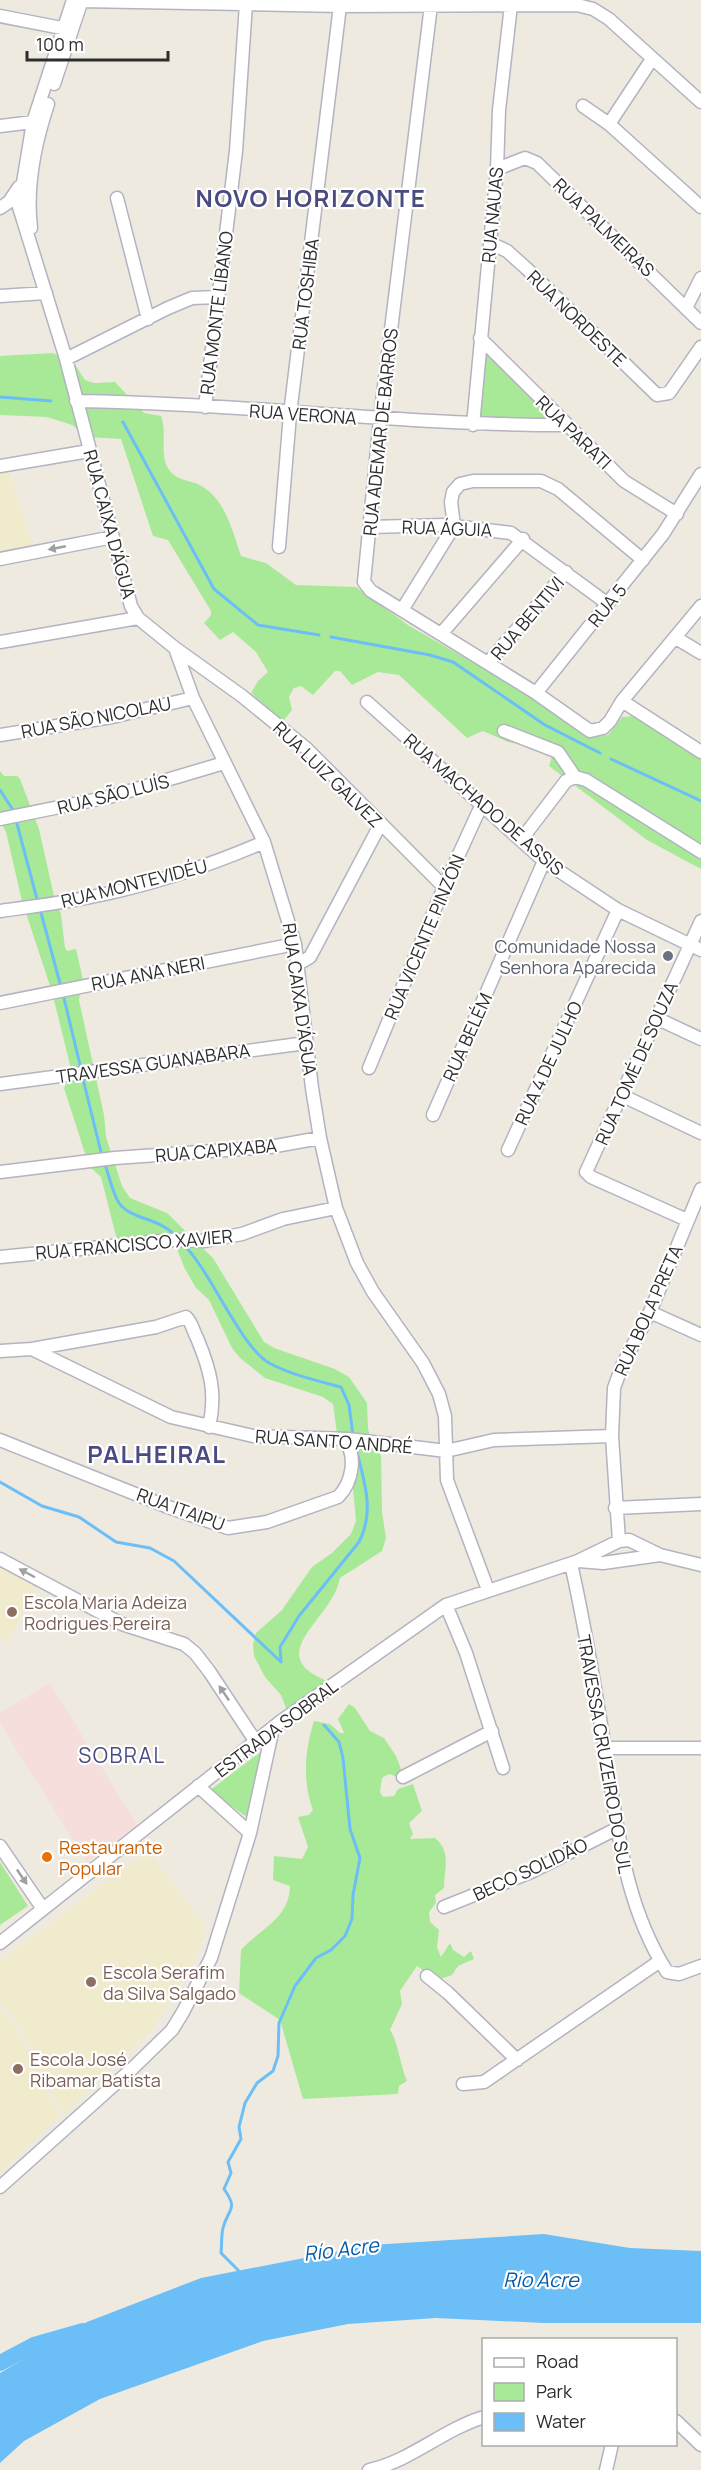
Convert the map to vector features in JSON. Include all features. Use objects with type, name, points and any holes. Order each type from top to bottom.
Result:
[{"type":"street","name":"RUA CAIXA D'ÁGUA","points":[[24,207],[43,118],[68,29],[73,0]]},
{"type":"street","name":"RUA CAIXA D'ÁGUA","points":[[82,0],[68,29],[33,122],[22,177],[24,207],[33,247],[66,359],[88,450],[131,606],[138,618],[175,648],[193,698],[264,842],[295,944],[320,1138],[336,1208],[357,1263],[423,1363],[439,1394],[445,1416],[447,1480],[488,1590]]},
{"type":"street","points":[[82,0],[340,6],[577,5],[593,9],[609,19],[701,102]]},
{"type":"street","name":"RUA MONTE LÍBANO","points":[[205,407],[237,151],[246,4]]},
{"type":"street","name":"RUA ADEMAR DE BARROS","points":[[431,5],[380,419],[364,582],[371,591],[536,693],[583,728],[598,731],[610,721],[622,701]]},
{"type":"street","name":"RUA NAUAS","points":[[473,425],[497,169],[499,110],[511,5]]},
{"type":"street","name":"RUA TOSHIBA","points":[[279,547],[290,414],[340,6]]},
{"type":"street","points":[[0,16],[68,29]]},
{"type":"street","points":[[609,124],[652,58]]},
{"type":"street","points":[[583,106],[609,124],[701,207]]},
{"type":"street","points":[[0,126],[33,122]]},
{"type":"street","name":"RUA PALMEIRAS","points":[[497,169],[525,158],[537,163],[687,306],[701,323]]},
{"type":"street","points":[[0,208],[9,202],[22,177]]},
{"type":"street","points":[[117,198],[148,319]]},
{"type":"street","points":[[0,208],[24,207]]},
{"type":"street","name":"RUA NORDESTE","points":[[490,243],[507,251],[526,268],[657,395],[663,396],[669,393],[701,347]]},
{"type":"street","points":[[687,306],[701,278]]},
{"type":"street","points":[[0,296],[46,293]]},
{"type":"street","points":[[66,359],[192,298],[219,297]]},
{"type":"street","name":"RUA PARATI","points":[[480,338],[565,425],[624,481],[677,514]]},
{"type":"street","name":"RUA VERONA","points":[[76,401],[473,425],[565,425]]},
{"type":"street","points":[[0,466],[88,450]]},
{"type":"street","name":"RUA 5","points":[[536,693],[609,604],[677,514],[701,474]]},
{"type":"street","points":[[402,610],[454,526],[451,502],[453,492],[459,484],[473,481],[542,481],[558,489],[642,560]]},
{"type":"street","name":"RUA ÁGUIA","points":[[370,527],[454,526],[500,530],[523,539],[609,604]]},
{"type":"street","points":[[0,559],[113,537]]},
{"type":"street","points":[[441,634],[523,539]]},
{"type":"street","name":"RUA BENTIVI","points":[[488,663],[566,572]]},
{"type":"street","points":[[701,606],[622,701],[701,752]]},
{"type":"street","points":[[0,642],[138,618]]},
{"type":"street","points":[[676,638],[701,653]]},
{"type":"street","name":"RUA LUIZ GALVEZ","points":[[175,648],[242,696],[307,749],[380,825],[444,886]]},
{"type":"street","name":"RUA SÃO NICOLAU","points":[[0,735],[112,717],[193,698]]},
{"type":"street","name":"RUA MACHADO DE ASSIS","points":[[367,702],[544,861],[618,910],[695,948]]},
{"type":"street","points":[[504,730],[558,752],[575,777]]},
{"type":"street","name":"RUA SÃO LUÍS","points":[[4,818],[120,794],[224,763]]},
{"type":"street","points":[[521,840],[566,781],[575,777],[586,780],[701,852]]},
{"type":"street","name":"RUA VICENTE PINZÓN","points":[[369,1068],[444,886],[481,806]]},
{"type":"street","points":[[298,964],[310,957],[380,825]]},
{"type":"street","name":"RUA MONTEVIDÉU","points":[[0,911],[47,905],[147,884],[219,861],[264,842]]},
{"type":"street","name":"RUA BELÉM","points":[[433,1115],[544,861]]},
{"type":"street","name":"RUA 4 DE JULHO","points":[[508,1150],[618,910]]},
{"type":"street","name":"RUA TOMÉ DE SOUZA","points":[[687,1220],[591,1177],[586,1172],[656,1018],[695,948],[701,921]]},
{"type":"street","name":"RUA ANA NERI","points":[[0,1003],[295,944]]},
{"type":"street","points":[[656,1018],[701,1039]]},
{"type":"street","name":"TRAVESSA GUANABARA","points":[[0,1084],[306,1043]]},
{"type":"street","points":[[621,1095],[701,1133]]},
{"type":"street","name":"RUA CAPIXABA","points":[[0,1172],[111,1158],[270,1147],[320,1138]]},
{"type":"street","name":"RUA BOLA PRETA","points":[[619,1541],[612,1436],[614,1388],[622,1366],[650,1312],[701,1189]]},
{"type":"street","name":"RUA FRANCISCO XAVIER","points":[[0,1257],[173,1241],[199,1241],[242,1234],[283,1219],[336,1208]]},
{"type":"street","points":[[650,1312],[701,1335]]},
{"type":"street","points":[[0,1352],[32,1349],[156,1327],[186,1317],[207,1362],[212,1381],[213,1404],[208,1427]]},
{"type":"street","name":"RUA SANTO ANDRÉ","points":[[32,1349],[171,1417],[208,1427],[273,1438],[351,1439],[446,1451],[494,1440],[612,1436]]},
{"type":"street","name":"RUA ITAIPU","points":[[0,1440],[168,1507],[228,1528],[267,1522],[338,1497],[350,1476],[351,1439]]},
{"type":"street","points":[[615,1508],[701,1504]]},
{"type":"street","name":"ESTRADA SOBRAL","points":[[0,1942],[277,1725],[446,1605],[574,1562],[619,1541],[636,1542],[660,1555],[701,1565]]},
{"type":"street","points":[[635,1558],[636,1542]]},
{"type":"street","points":[[602,1549],[603,1563]]},
{"type":"street","name":"ESTRADA SOBRAL","points":[[574,1562],[603,1563],[660,1555]]},
{"type":"street","points":[[0,1559],[122,1624],[184,1644],[195,1653],[209,1671],[256,1742]]},
{"type":"street","name":"TRAVESSA CRUZEIRO DO SUL","points":[[574,1562],[616,1829],[629,1891],[667,1972],[679,1974],[701,1966]]},
{"type":"street","points":[[446,1605],[466,1653],[503,1768]]},
{"type":"street","points":[[0,2187],[172,2030],[211,1958],[250,1833],[277,1725]]},
{"type":"street","points":[[403,1777],[492,1731]]},
{"type":"street","points":[[605,1748],[701,1748]]},
{"type":"street","points":[[198,1786],[250,1833]]},
{"type":"street","name":"BECO SOLIDÃO","points":[[444,1907],[531,1872],[616,1829]]},
{"type":"street","points":[[0,1846],[43,1909]]},
{"type":"street","points":[[463,2084],[484,2082],[660,1961]]},
{"type":"street","points":[[426,1977],[448,1994],[517,2060]]},
{"type":"street","points":[[369,2470],[408,2457],[454,2429],[482,2417]]},
{"type":"street","points":[[677,2423],[701,2445]]},
{"type":"street","points":[[606,2470],[612,2446]]},
{"type":"shaded area","points":[[10,472],[33,547],[0,552],[0,474]]},
{"type":"shaded area","name":"Escola Maria Adeiza Rodrigues Pereira","points":[[0,1566],[37,1585],[8,1642],[0,1638]]},
{"type":"shaded area","points":[[50,1683],[137,1825],[87,1862],[0,1723],[0,1713]]},
{"type":"shaded area","name":"Escola Serafim da Silva Salgado","points":[[148,1851],[206,1927],[196,1959],[152,2029],[64,2114],[14,2017],[0,2002],[0,1961]]},
{"type":"shaded area","name":"Escola José Ribamar Batista","points":[[0,2008],[13,2022],[60,2115],[0,2172]]},
{"type":"green space","points":[[486,350],[553,419],[479,419]]},
{"type":"green space","points":[[53,353],[76,366],[85,380],[94,383],[115,382],[144,413],[161,416],[166,465],[174,475],[203,487],[218,500],[228,518],[241,556],[266,563],[296,585],[356,587],[408,625],[524,692],[575,727],[596,736],[608,735],[622,717],[634,716],[701,758],[701,869],[647,840],[549,766],[552,756],[539,748],[508,742],[483,731],[467,738],[399,675],[378,672],[352,685],[340,671],[335,671],[313,695],[301,686],[294,688],[289,697],[292,710],[283,721],[251,693],[258,681],[268,672],[256,652],[233,632],[220,640],[204,623],[211,615],[211,611],[168,540],[153,536],[121,439],[87,437],[72,425],[47,417],[0,415],[0,356]]},
{"type":"green space","points":[[0,771],[4,776],[17,776],[20,779],[39,829],[54,896],[61,914],[65,948],[67,951],[76,949],[83,980],[79,1000],[104,1115],[106,1137],[122,1186],[130,1198],[167,1213],[213,1258],[264,1342],[274,1348],[335,1369],[349,1377],[367,1403],[368,1429],[371,1440],[381,1455],[382,1512],[386,1538],[382,1551],[340,1578],[335,1593],[305,1636],[300,1649],[301,1661],[311,1672],[332,1683],[289,1716],[281,1695],[265,1677],[254,1656],[253,1644],[256,1633],[282,1610],[312,1567],[332,1553],[351,1534],[356,1521],[351,1467],[337,1434],[333,1404],[323,1397],[265,1378],[240,1358],[232,1348],[209,1300],[196,1288],[185,1269],[177,1249],[160,1236],[119,1240],[116,1236],[101,1177],[89,1166],[64,1088],[72,1073],[52,992],[22,901],[6,832],[0,821]]},
{"type":"green space","points":[[349,1704],[355,1708],[370,1731],[384,1738],[396,1756],[403,1774],[398,1777],[389,1774],[382,1778],[380,1792],[383,1797],[394,1796],[398,1789],[413,1784],[422,1811],[409,1823],[413,1834],[410,1839],[435,1838],[444,1849],[446,1861],[444,1888],[435,1895],[436,1903],[429,1912],[430,1922],[439,1930],[437,1947],[441,1957],[450,1943],[453,1950],[464,1957],[471,1951],[474,1959],[458,1966],[452,1975],[437,1980],[417,1966],[400,1991],[402,2004],[390,2030],[407,2081],[399,2086],[398,2094],[303,2099],[280,2020],[239,1993],[241,1950],[273,1922],[285,1907],[290,1886],[273,1880],[274,1856],[302,1859],[308,1847],[298,1817],[309,1815],[313,1810],[307,1788],[306,1765],[308,1743],[314,1721],[330,1724],[340,1733],[344,1733],[338,1719]]},
{"type":"green space","points":[[267,1747],[247,1817],[209,1791]]},
{"type":"green space","points":[[0,1862],[28,1906],[0,1925]]},
{"type":"water","name":"Rio Acre","points":[[544,2234],[630,2248],[701,2251],[701,2323],[544,2323],[436,2318],[348,2324],[263,2341],[100,2399],[24,2441],[0,2463],[0,2373],[87,2322],[201,2278],[371,2245]]},
{"type":"waterway","points":[[0,397],[51,401]]},
{"type":"waterway","points":[[123,422],[214,589],[258,625],[319,635]]},
{"type":"waterway","points":[[331,637],[430,655],[453,662],[545,725],[600,753]]},
{"type":"waterway","points":[[611,759],[701,801]]},
{"type":"waterway","points":[[0,790],[15,813]]},
{"type":"waterway","points":[[16,820],[38,903]]},
{"type":"waterway","points":[[40,909],[61,987]]},
{"type":"waterway","points":[[63,994],[81,1069]]},
{"type":"waterway","points":[[82,1075],[102,1156]]},
{"type":"waterway","points":[[104,1162],[114,1194],[124,1209],[161,1225],[176,1236]]},
{"type":"waterway","points":[[184,1245],[205,1273],[238,1328],[260,1356],[271,1364],[288,1371],[341,1387],[349,1405],[353,1435]]},
{"type":"waterway","points":[[281,1662],[280,1647],[299,1616],[359,1542],[364,1530],[367,1518],[366,1494],[355,1444]]},
{"type":"waterway","points":[[0,1482],[42,1506],[79,1517],[116,1542],[150,1548],[174,1561],[280,1661]]},
{"type":"waterway","points":[[240,2272],[221,2253],[223,2228],[232,2205],[224,2189],[231,2173],[228,2162],[241,2139],[239,2127],[245,2103],[257,2083],[273,2071],[278,2056],[279,2023],[295,1986],[316,1958],[331,1950],[345,1936],[352,1919],[353,1895],[360,1858],[350,1829],[343,1758],[339,1742],[324,1725]]},
{"type":"waterway","name":"Río Acre","points":[[0,2363],[34,2345],[83,2331]]},
{"type":"place","name":"Comunidade Nossa Senhora Aparecida","points":[[668,956]]},
{"type":"place","name":"Escola Maria Adeiza Rodrigues Pereira","points":[[12,1612]]},
{"type":"place","name":"Restaurante Popular","points":[[47,1857]]},
{"type":"place","name":"Escola Serafim da Silva Salgado","points":[[91,1982]]},
{"type":"place","name":"Escola José Ribamar Batista","points":[[18,2069]]},
{"type":"district","name":"NOVO HORIZONTE","points":[[311,197]]},
{"type":"district","name":"PALHEIRAL","points":[[157,1453]]},
{"type":"district","name":"SOBRAL","points":[[122,1755]]}]
